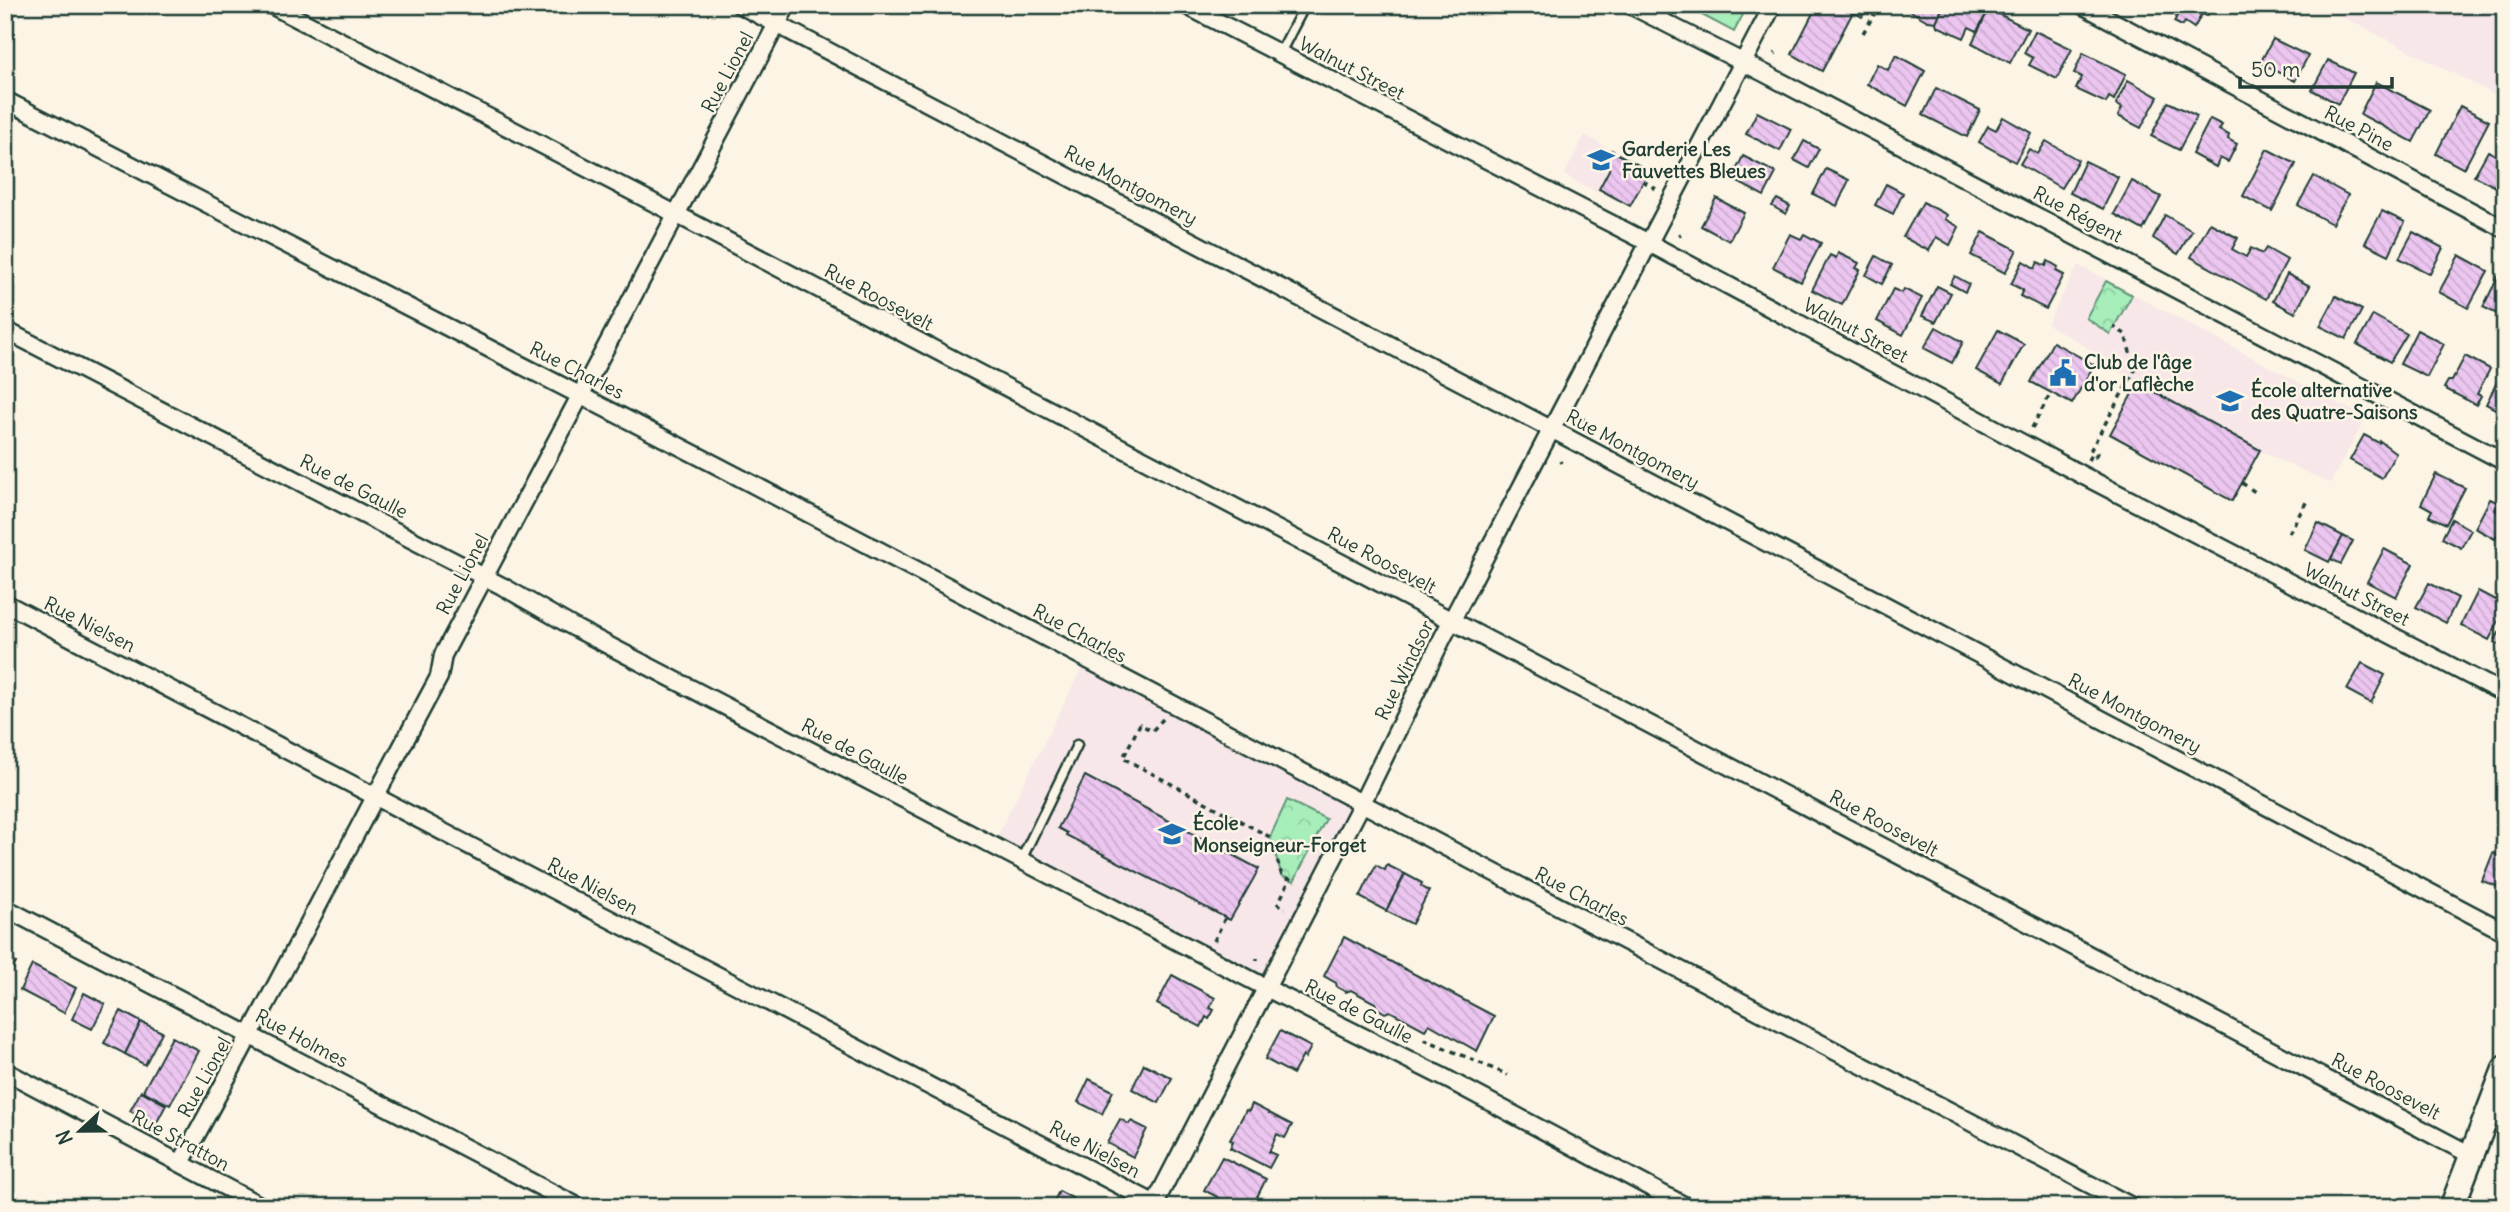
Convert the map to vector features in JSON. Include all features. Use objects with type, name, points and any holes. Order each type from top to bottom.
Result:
[{"type":"main road","points":[[2452,1207],[2505,1068]]},
{"type":"street","name":"Rue Roosevelt","points":[[271,5],[2471,1155]]},
{"type":"street","name":"Rue Montgomery","points":[[740,5],[2505,932]]},
{"type":"street","name":"Rue Lionel","points":[[181,1163],[439,677],[443,655],[786,5]]},
{"type":"street","name":"Walnut Street","points":[[1185,5],[1648,243],[2023,444],[2505,694]]},
{"type":"street","name":"Rue Régent","points":[[1630,5],[1744,62],[2505,462]]},
{"type":"street","name":"Rue Windsor","points":[[1156,1206],[1361,805],[1452,620],[1773,5]]},
{"type":"street","name":"Rue Pine","points":[[2082,5],[2505,229]]},
{"type":"street","name":"Rue Charles","points":[[5,100],[580,395],[2133,1207]]},
{"type":"street","name":"Rue de Gaulle","points":[[5,330],[485,577],[587,634],[1447,1079],[1687,1207]]},
{"type":"street","name":"Rue Nielsen","points":[[5,603],[1156,1206]]},
{"type":"street","name":"Rue Holmes","points":[[5,908],[579,1207]]},
{"type":"street","name":"Rue Stratton","points":[[5,1071],[263,1207]]},
{"type":"lane","points":[[1279,55],[1305,5]]},
{"type":"lane","points":[[1021,860],[1077,745]]},
{"type":"path","points":[[1863,33],[1880,5]]},
{"type":"path","points":[[1643,181],[1658,190]]},
{"type":"path","points":[[2082,475],[2091,454],[2095,457],[2096,453],[2091,449],[2135,370],[2125,334],[2114,327]]},
{"type":"path","points":[[2023,444],[2051,393]]},
{"type":"path","points":[[2242,484],[2258,494]]},
{"type":"path","points":[[2289,533],[2308,499]]},
{"type":"path","points":[[1174,707],[1152,731],[1140,724],[1123,758],[1270,837],[1282,876],[1290,880],[1278,904],[1285,908]]},
{"type":"path","points":[[1206,956],[1225,918]]},
{"type":"path","points":[[1424,1039],[1508,1075]]},
{"type":"shaded area","points":[[2320,5],[2505,5],[2505,100]]},
{"type":"shaded area","name":"Garderie Les Fauvettes Bleues","points":[[1585,135],[1649,171],[1630,206],[1599,189],[1596,192],[1564,175]]},
{"type":"shaded area","name":"École alternative des Quatre-Saisons","points":[[2078,265],[2366,418],[2330,483],[2260,451],[2232,501],[2110,434],[2137,383],[2110,367],[2112,362],[2047,324]]},
{"type":"shaded area","name":"École Monseigneur-Forget","points":[[1086,660],[1361,805],[1266,987],[992,846]]},
{"type":"green space","points":[[1683,5],[1748,5],[1734,32]]},
{"type":"green space","points":[[2106,281],[2132,295],[2110,334],[2086,318]]},
{"type":"green space","points":[[1287,800],[1326,819],[1294,881],[1282,876],[1270,837]]},
{"type":"building","points":[[1817,5],[1868,7],[1862,17],[1853,12],[1822,71],[1792,54]]},
{"type":"building","points":[[1907,5],[1944,5],[1936,22],[1928,21],[1905,8]]},
{"type":"building","points":[[1944,5],[1983,5],[1989,9],[1977,31],[1969,27],[1964,38],[1937,26],[1936,22]]},
{"type":"building","points":[[2173,5],[2212,7],[2207,16],[2202,14],[2194,28],[2185,22],[2182,26],[2174,22],[2177,16],[2169,12]]},
{"type":"building","points":[[1989,9],[2028,29],[2010,63],[1972,43]]},
{"type":"building","points":[[2035,31],[2072,49],[2057,79],[2029,65],[2033,58],[2024,53]]},
{"type":"building","points":[[2273,39],[2308,56],[2295,81],[2260,63]]},
{"type":"building","points":[[2083,53],[2126,74],[2114,100],[2109,97],[2106,103],[2076,89],[2082,77],[2074,73]]},
{"type":"building","points":[[1896,55],[1925,71],[1907,106],[1867,84],[1877,64],[1888,70]]},
{"type":"building","points":[[2328,60],[2354,73],[2338,104],[2312,90]]},
{"type":"building","points":[[2128,80],[2158,97],[2141,128],[2118,116],[2122,108],[2116,104]]},
{"type":"building","points":[[2376,82],[2430,110],[2413,142],[2360,114]]},
{"type":"building","points":[[1936,88],[1980,110],[1967,137],[1923,115]]},
{"type":"building","points":[[2168,102],[2197,116],[2179,150],[2151,136]]},
{"type":"building","points":[[2460,106],[2489,121],[2464,169],[2436,154]]},
{"type":"building","points":[[1757,112],[1791,129],[1780,151],[1746,134]]},
{"type":"building","points":[[2003,117],[2031,133],[2015,162],[1979,142],[1988,126],[1996,130]]},
{"type":"building","points":[[2210,119],[2222,125],[2219,130],[2229,135],[2228,139],[2237,144],[2228,162],[2220,158],[2216,167],[2192,154]]},
{"type":"building","points":[[1804,141],[1819,149],[1809,168],[1794,160]]},
{"type":"building","points":[[2046,141],[2078,160],[2061,188],[2020,164],[2029,149],[2038,154]]},
{"type":"building","points":[[2267,149],[2296,164],[2272,211],[2243,196]]},
{"type":"building","name":"Garderie Les Fauvettes Bleues","points":[[1611,150],[1649,171],[1630,206],[1599,189],[1610,168],[1603,164]]},
{"type":"building","points":[[2488,151],[2505,160],[2505,176],[2498,188],[2474,176]]},
{"type":"building","points":[[1743,156],[1776,173],[1764,196],[1732,179]]},
{"type":"building","points":[[2085,161],[2118,177],[2103,209],[2070,193]]},
{"type":"building","points":[[1826,169],[1849,180],[1837,206],[1813,194]]},
{"type":"building","points":[[2314,176],[2348,195],[2332,224],[2298,205]]},
{"type":"building","points":[[2132,181],[2161,197],[2143,230],[2114,214]]},
{"type":"building","points":[[1886,184],[1903,193],[1893,214],[1875,205]]},
{"type":"building","points":[[1716,198],[1744,213],[1729,241],[1701,226]]},
{"type":"building","points":[[1777,199],[1790,206],[1786,214],[1772,206]]},
{"type":"building","points":[[1923,202],[1947,215],[1945,219],[1959,227],[1950,245],[1936,237],[1929,251],[1903,237]]},
{"type":"building","points":[[2382,211],[2405,222],[2389,255],[2365,243]]},
{"type":"building","points":[[2165,215],[2192,231],[2178,254],[2153,238]]},
{"type":"building","points":[[2210,223],[2238,238],[2232,249],[2246,257],[2251,248],[2262,254],[2266,248],[2287,260],[2266,299],[2191,257]]},
{"type":"building","points":[[1983,232],[2017,250],[2005,273],[1971,255]]},
{"type":"building","points":[[2413,232],[2443,248],[2430,274],[2399,258]]},
{"type":"building","points":[[1790,234],[1801,239],[1804,234],[1821,243],[1801,282],[1773,267]]},
{"type":"building","points":[[1838,253],[1859,263],[1856,268],[1860,270],[1842,305],[1812,290],[1830,255],[1836,258]]},
{"type":"building","points":[[2459,255],[2488,271],[2468,308],[2439,292]]},
{"type":"building","points":[[1876,256],[1892,265],[1882,284],[1866,275]]},
{"type":"building","points":[[2023,261],[2035,268],[2038,262],[2046,266],[2048,261],[2058,267],[2056,271],[2064,275],[2046,309],[2020,296],[2023,290],[2011,284]]},
{"type":"building","points":[[2287,274],[2310,286],[2295,313],[2273,301]]},
{"type":"building","points":[[2499,275],[2505,278],[2505,318],[2483,307]]},
{"type":"building","points":[[1955,276],[1969,284],[1965,292],[1950,284]]},
{"type":"building","points":[[1937,286],[1951,293],[1936,322],[1922,316]]},
{"type":"building","points":[[1893,289],[1902,293],[1904,289],[1922,298],[1903,335],[1877,321]]},
{"type":"building","points":[[2336,296],[2362,310],[2346,339],[2320,326]]},
{"type":"building","points":[[2373,315],[2407,334],[2390,362],[2357,344]]},
{"type":"building","points":[[1936,327],[1963,342],[1952,363],[1924,348]]},
{"type":"building","points":[[1998,330],[2024,344],[2002,384],[1976,370]]},
{"type":"building","points":[[2417,330],[2444,344],[2427,377],[2400,364]]},
{"type":"building","name":"Club de l'âge d'or Laflèche","points":[[2053,342],[2094,365],[2072,404],[2031,382]]},
{"type":"building","points":[[2465,356],[2490,369],[2477,394],[2481,396],[2476,405],[2444,388],[2448,381],[2452,381]]},
{"type":"building","points":[[2500,376],[2505,379],[2505,414],[2486,404]]},
{"type":"building","points":[[2138,383],[2260,450],[2232,501],[2110,434]]},
{"type":"building","points":[[2364,435],[2379,443],[2380,441],[2396,453],[2382,478],[2350,460]]},
{"type":"building","points":[[2436,474],[2465,488],[2446,524],[2429,516],[2432,510],[2421,504]]},
{"type":"building","points":[[2490,499],[2499,503],[2495,510],[2502,513],[2505,509],[2505,539],[2497,535],[2495,539],[2475,528]]},
{"type":"building","points":[[2452,519],[2471,530],[2461,548],[2442,538]]},
{"type":"building","points":[[2318,523],[2343,536],[2329,562],[2305,550]]},
{"type":"building","points":[[2343,536],[2353,541],[2341,564],[2331,559]]},
{"type":"building","points":[[2384,549],[2413,564],[2396,597],[2367,582]]},
{"type":"building","points":[[2429,583],[2458,598],[2446,623],[2416,607]]},
{"type":"building","points":[[2478,591],[2505,605],[2489,640],[2461,625]]},
{"type":"building","points":[[2505,622],[2505,654],[2499,651],[2502,646],[2494,642]]},
{"type":"building","points":[[2362,663],[2385,675],[2371,703],[2347,690]]},
{"type":"building","points":[[1085,776],[1259,869],[1230,920],[1066,835],[1067,833],[1058,828]]},
{"type":"building","points":[[2493,853],[2505,858],[2505,889],[2482,881]]},
{"type":"building","points":[[1376,865],[1385,870],[1387,865],[1405,874],[1386,911],[1360,897]]},
{"type":"building","points":[[1405,874],[1422,883],[1421,886],[1429,891],[1412,924],[1386,911]]},
{"type":"building","points":[[1344,937],[1494,1016],[1477,1051],[1429,1024],[1425,1030],[1390,1011],[1385,1013],[1377,1008],[1375,1003],[1351,990],[1346,992],[1324,976]]},
{"type":"building","points":[[5,957],[16,963],[5,983]]},
{"type":"building","points":[[32,965],[76,988],[64,1013],[20,990]]},
{"type":"building","points":[[1172,975],[1215,998],[1210,1008],[1214,1010],[1209,1019],[1206,1017],[1201,1027],[1157,1004]]},
{"type":"building","points":[[84,993],[105,1004],[92,1029],[72,1019]]},
{"type":"building","points":[[121,1011],[141,1022],[125,1054],[104,1043]]},
{"type":"building","points":[[141,1022],[162,1032],[145,1065],[125,1054]]},
{"type":"building","points":[[1280,1031],[1311,1047],[1293,1074],[1265,1059]]},
{"type":"building","points":[[172,1037],[199,1051],[170,1105],[143,1091]]},
{"type":"building","points":[[1144,1064],[1172,1078],[1159,1103],[1132,1089]]},
{"type":"building","points":[[1089,1079],[1113,1091],[1102,1114],[1078,1102]]},
{"type":"building","points":[[141,1091],[166,1105],[156,1124],[130,1111]]},
{"type":"building","points":[[1252,1104],[1292,1125],[1285,1138],[1277,1134],[1269,1152],[1276,1155],[1269,1168],[1230,1148],[1233,1141],[1230,1140]]},
{"type":"building","points":[[1120,1119],[1147,1129],[1133,1157],[1107,1143]]},
{"type":"building","points":[[1222,1157],[1266,1179],[1252,1207],[1236,1207],[1204,1190]]},
{"type":"building","points":[[1059,1191],[1072,1198],[1071,1200],[1085,1207],[1051,1207]]},
{"type":"place","name":"Garderie Les Fauvettes Bleues","points":[[1601,160]]},
{"type":"place","name":"Club de l'âge d'or Laflèche","points":[[2063,373]]},
{"type":"place","name":"École alternative des Quatre-Saisons","points":[[2230,401]]},
{"type":"place","name":"École Monseigneur-Forget","points":[[1172,834]]}]
